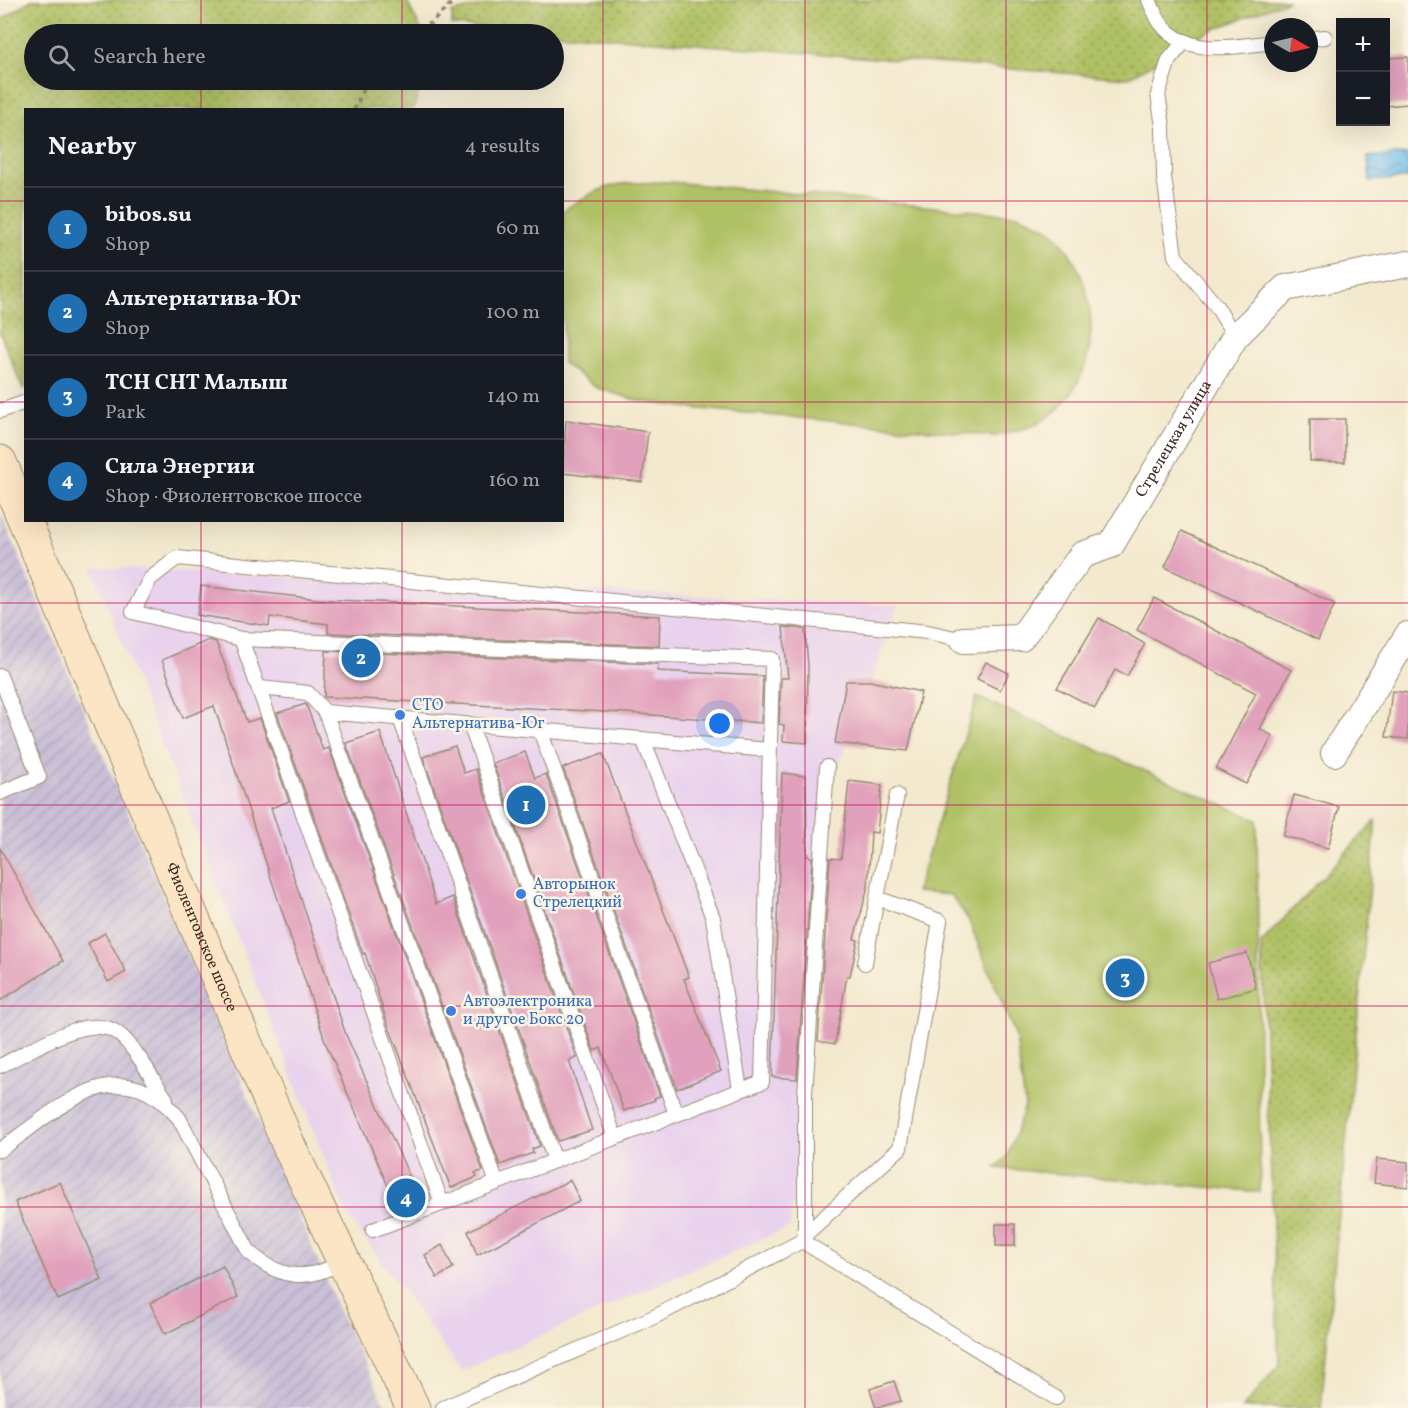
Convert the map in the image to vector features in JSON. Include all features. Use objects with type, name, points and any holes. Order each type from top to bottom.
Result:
[{"type":"main road","name":"Фиолентовское шоссе","points":[[0,462],[24,519]]},
{"type":"main road","name":"Фиолентовское шоссе","points":[[25,522],[289,1146],[413,1408]]},
{"type":"street","name":"Стрелецкая улица","points":[[963,640],[1021,638],[1082,555],[1111,545],[1235,337],[1286,288],[1408,264]]},
{"type":"street","points":[[1334,753],[1408,635]]},
{"type":"lane","points":[[1149,0],[1162,26],[1185,41],[1211,49],[1264,43]]},
{"type":"lane","points":[[1318,38],[1325,37]]},
{"type":"lane","points":[[1185,41],[1169,60],[1158,94],[1163,127],[1164,177],[1175,256],[1216,307],[1235,337]]},
{"type":"lane","points":[[0,411],[24,403]]},
{"type":"lane","points":[[373,1230],[762,1082],[771,659],[241,639],[133,612],[150,579],[177,558],[928,632],[963,640]]},
{"type":"lane","points":[[241,639],[442,1204]]},
{"type":"lane","points":[[0,676],[39,777],[0,793]]},
{"type":"lane","points":[[260,688],[308,693],[324,712],[497,1183]]},
{"type":"lane","points":[[324,712],[769,750]]},
{"type":"lane","points":[[400,718],[555,1161]]},
{"type":"lane","points":[[470,724],[615,1138]]},
{"type":"lane","points":[[540,730],[676,1114]]},
{"type":"lane","points":[[643,740],[713,918],[740,1090]]},
{"type":"lane","points":[[803,1238],[805,1094],[826,767]]},
{"type":"lane","points":[[865,963],[897,795]]},
{"type":"lane","points":[[443,1408],[656,1316],[803,1238],[900,1148],[940,921],[877,898]]},
{"type":"lane","points":[[0,1066],[78,1028],[100,1025],[120,1035],[179,1118],[249,1252],[265,1266],[284,1274],[305,1276],[326,1272],[344,1261]]},
{"type":"lane","points":[[0,1149],[92,1088],[117,1083],[141,1087],[163,1099],[179,1118]]},
{"type":"lane","points":[[803,1238],[1056,1398]]},
{"type":"path","points":[[428,24],[455,0]]},
{"type":"path","points":[[355,108],[363,90]]},
{"type":"shaded area","points":[[0,512],[339,1311],[387,1408],[0,1408]]},
{"type":"shaded area","name":"Авторынок Стрелецкий","points":[[92,567],[899,606],[832,782],[790,1227],[461,1371],[346,1213]]},
{"type":"green space","points":[[31,0],[406,0],[418,24],[24,24],[24,90],[419,90],[413,108],[24,108],[23,389],[0,333],[0,21]]},
{"type":"green space","points":[[510,0],[1289,0],[1185,41],[1170,54],[1128,78],[564,34],[564,24],[452,24],[452,12]]},
{"type":"green space","points":[[670,182],[1018,215],[1041,225],[1061,241],[1075,262],[1084,284],[1090,309],[1091,333],[1087,357],[1079,380],[1066,401],[1047,418],[1029,427],[995,436],[691,408],[639,401],[597,388],[564,364],[564,210],[602,189],[638,183]]},
{"type":"green space","points":[[977,697],[1257,820],[1260,1192],[995,1168],[1007,1157],[1025,1106],[1016,1037],[968,919],[951,895],[916,892]]},
{"type":"green space","points":[[1376,820],[1321,1408],[1243,1408],[1279,1365],[1261,943]]},
{"type":"water","points":[[1408,154],[1408,178],[1370,181],[1368,157]]},
{"type":"building","points":[[1408,57],[1408,104],[1390,106],[1390,58]]},
{"type":"building","points":[[1310,419],[1345,419],[1345,462],[1310,461]]},
{"type":"building","points":[[566,420],[648,432],[642,482],[564,473]]},
{"type":"building","points":[[1182,531],[1335,604],[1318,640],[1165,567]]},
{"type":"building","points":[[201,586],[318,599],[660,616],[659,646],[328,633],[328,624],[270,617],[269,626],[197,615]]},
{"type":"building","points":[[1154,598],[1291,670],[1260,729],[1273,736],[1246,784],[1216,769],[1256,693],[1137,630]]},
{"type":"building","points":[[1099,618],[1145,644],[1127,676],[1115,670],[1095,708],[1057,688]]},
{"type":"building","points":[[783,627],[805,629],[808,666],[807,743],[783,741],[784,725],[779,724],[781,678],[788,678]]},
{"type":"building","points":[[209,640],[216,642],[247,722],[260,718],[289,801],[271,808],[346,1035],[421,1202],[399,1211],[326,1044],[214,706],[183,718],[162,660]]},
{"type":"building","points":[[326,651],[658,664],[657,671],[763,676],[761,723],[625,713],[324,697]]},
{"type":"building","points":[[986,662],[1009,673],[1000,690],[977,679]]},
{"type":"building","points":[[846,681],[870,681],[921,692],[908,751],[835,743]]},
{"type":"building","points":[[1392,691],[1408,693],[1408,739],[1386,737]]},
{"type":"building","points":[[306,704],[323,750],[329,748],[483,1171],[475,1173],[477,1177],[451,1188],[386,1019],[365,953],[363,954],[277,713]]},
{"type":"building","points":[[380,732],[436,904],[453,897],[540,1146],[532,1149],[533,1153],[500,1165],[346,743]]},
{"type":"building","points":[[455,746],[464,773],[476,769],[577,1058],[569,1061],[592,1130],[558,1141],[423,757]]},
{"type":"building","points":[[525,752],[535,778],[546,774],[660,1096],[624,1111],[601,1048],[594,1051],[493,763]]},
{"type":"building","points":[[603,754],[689,977],[684,979],[721,1071],[677,1089],[563,768]]},
{"type":"building","points":[[782,773],[806,776],[807,856],[812,857],[797,1079],[772,1077]]},
{"type":"building","points":[[849,781],[882,785],[877,833],[871,832],[868,887],[854,939],[858,940],[850,976],[847,976],[835,1044],[818,1041],[830,858],[841,859]]},
{"type":"building","points":[[1294,795],[1339,807],[1328,848],[1283,836]]},
{"type":"building","points":[[0,848],[63,961],[0,1001]]},
{"type":"building","points":[[105,933],[126,972],[108,982],[88,943]]},
{"type":"building","points":[[1247,953],[1256,988],[1217,999],[1208,963]]},
{"type":"building","points":[[1377,1159],[1408,1162],[1408,1187],[1374,1183]]},
{"type":"building","points":[[570,1180],[580,1201],[477,1255],[468,1231]]},
{"type":"building","points":[[60,1182],[102,1280],[58,1300],[15,1202]]},
{"type":"building","points":[[996,1224],[1015,1224],[1015,1246],[996,1246]]},
{"type":"building","points":[[442,1245],[453,1268],[437,1278],[425,1255]]},
{"type":"building","points":[[223,1266],[238,1297],[165,1334],[150,1303]]},
{"type":"building","points":[[894,1381],[901,1401],[876,1408],[870,1389]]},
{"type":"place","name":"Альтернатива-Юг","points":[[361,658]]},
{"type":"place","name":"СТО Альтернатива-Юг","points":[[400,715]]},
{"type":"place","name":"bibos.su","points":[[526,805]]},
{"type":"place","name":"Авторынок Стрелецкий","points":[[521,894]]},
{"type":"place","name":"ТСН СНТ Малыш","points":[[1125,978]]},
{"type":"place","name":"Автоэлектроника и другое Бокс 20","points":[[451,1011]]},
{"type":"place","name":"Сила Энергии","points":[[406,1198]]}]
